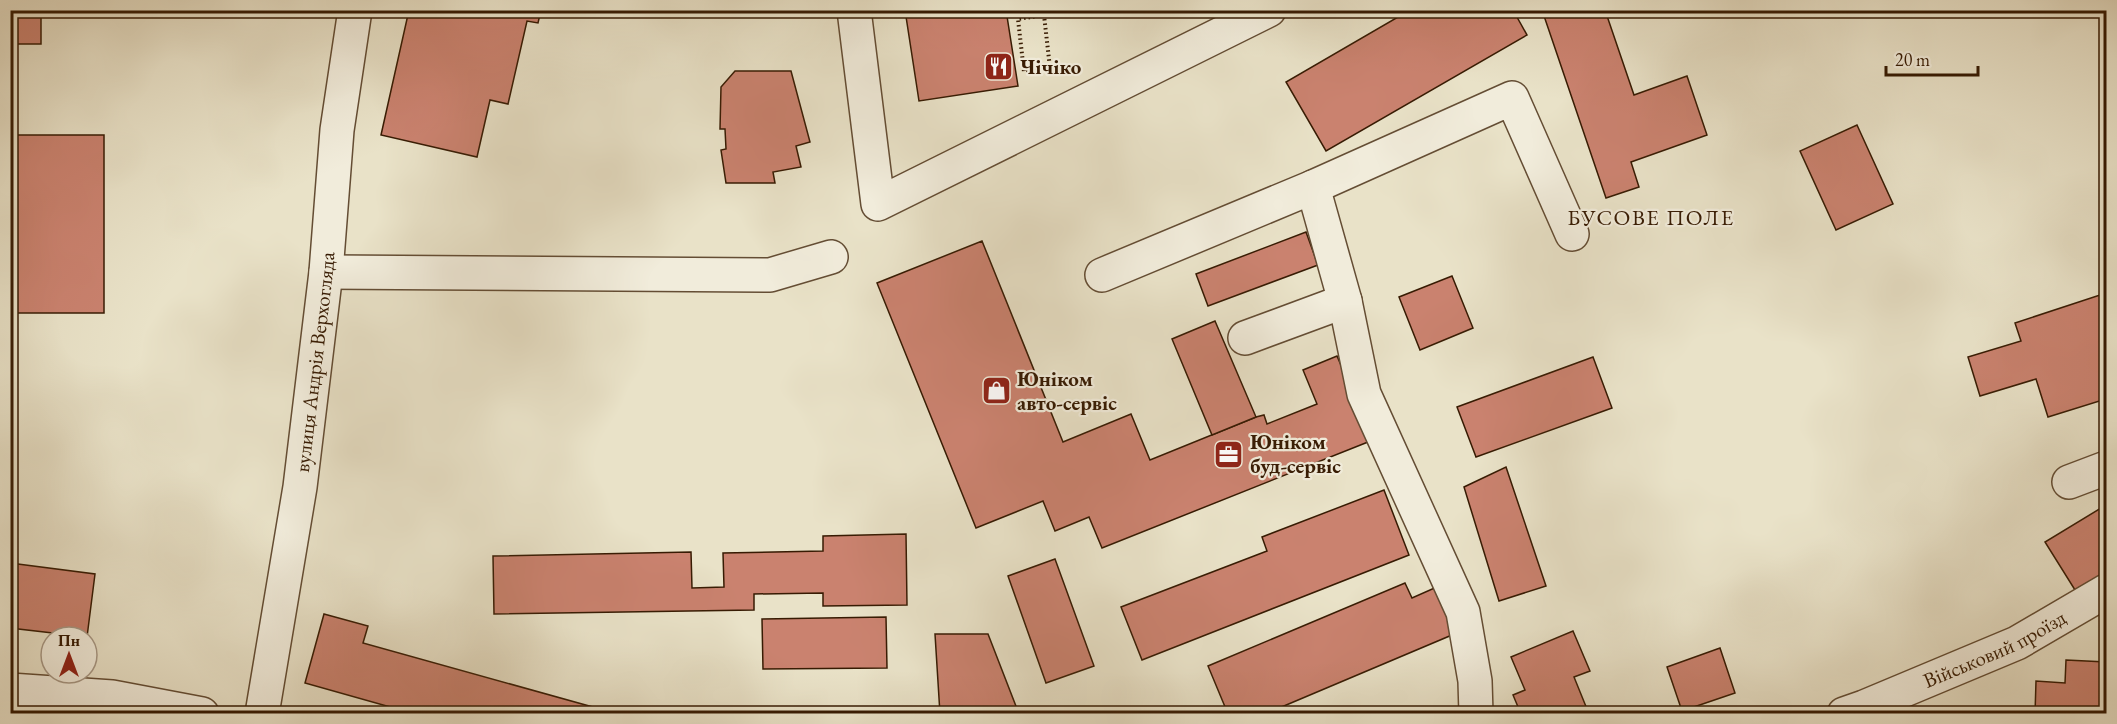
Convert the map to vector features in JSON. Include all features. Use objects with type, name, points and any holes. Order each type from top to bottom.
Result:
[{"type":"street","name":"вулиця Андрія Верхогляда","points":[[262,714],[300,487],[326,272],[337,130],[355,10]]},
{"type":"street","points":[[854,10],[878,204],[1269,10]]},
{"type":"street","points":[[1102,275],[1313,187],[1512,98],[1572,234]]},
{"type":"street","points":[[1313,187],[1345,301],[1364,394],[1463,612],[1475,681],[1476,714]]},
{"type":"street","points":[[326,272],[770,274],[831,257]]},
{"type":"street","points":[[1245,338],[1345,301]]},
{"type":"street","points":[[2069,482],[2106,468]]},
{"type":"street","name":"Військовий проїзд","points":[[1844,714],[2017,643],[2106,591]]},
{"type":"street","points":[[10,690],[112,697],[202,714]]},
{"type":"path","points":[[1045,12],[1050,68],[1024,72],[1018,19],[1045,12]]},
{"type":"building","points":[[10,10],[41,10],[41,44],[10,44]]},
{"type":"building","points":[[409,10],[541,10],[538,23],[527,21],[508,104],[490,100],[477,157],[381,135]]},
{"type":"building","points":[[905,10],[1006,10],[1018,86],[919,101]]},
{"type":"building","points":[[1410,10],[1513,10],[1527,35],[1326,151],[1286,82]]},
{"type":"building","points":[[1542,10],[1605,10],[1634,95],[1687,76],[1707,135],[1631,162],[1639,187],[1606,198]]},
{"type":"building","points":[[735,71],[791,71],[810,142],[796,146],[801,167],[773,172],[775,183],[726,183],[721,150],[726,149],[725,129],[720,129],[721,87]]},
{"type":"building","points":[[1857,125],[1893,204],[1836,230],[1800,151]]},
{"type":"building","points":[[10,135],[104,135],[104,313],[10,313]]},
{"type":"building","points":[[1306,232],[1318,265],[1208,306],[1196,274]]},
{"type":"building","points":[[982,241],[1063,442],[1131,414],[1150,460],[1256,417],[1264,415],[1267,424],[1317,404],[1303,370],[1337,356],[1373,440],[1102,548],[1089,517],[1055,531],[1043,501],[976,528],[877,283]]},
{"type":"building","points":[[1452,276],[1473,328],[1420,350],[1399,297]]},
{"type":"building","points":[[2106,293],[2106,399],[2048,417],[2036,379],[1980,396],[1968,357],[2021,341],[2015,323]]},
{"type":"building","points":[[1215,321],[1256,417],[1212,435],[1172,339]]},
{"type":"building","points":[[1593,357],[1612,408],[1476,457],[1457,407]]},
{"type":"building","points":[[1506,467],[1546,586],[1499,601],[1464,487]]},
{"type":"building","points":[[1384,490],[1409,555],[1142,660],[1121,607],[1267,551],[1262,537]]},
{"type":"building","points":[[2106,505],[2106,572],[2075,590],[2045,542]]},
{"type":"building","points":[[906,534],[907,605],[823,606],[823,593],[754,594],[754,610],[494,614],[493,556],[691,552],[692,588],[724,587],[723,553],[823,551],[823,536]]},
{"type":"building","points":[[1055,559],[1094,666],[1046,683],[1008,576]]},
{"type":"building","points":[[10,563],[95,574],[89,625],[39,625],[39,631],[10,628]]},
{"type":"building","points":[[1405,583],[1412,598],[1439,586],[1459,632],[1265,714],[1228,714],[1208,666]]},
{"type":"building","points":[[324,614],[368,626],[363,643],[618,714],[415,714],[305,683]]},
{"type":"building","points":[[886,617],[887,668],[763,669],[762,619]]},
{"type":"building","points":[[1573,631],[1590,671],[1574,677],[1589,714],[1521,714],[1513,695],[1525,690],[1511,657]]},
{"type":"building","points":[[935,634],[988,634],[1019,714],[940,714]]},
{"type":"building","points":[[1720,648],[1735,693],[1682,711],[1667,667]]},
{"type":"building","points":[[2066,660],[2106,662],[2106,714],[2035,714],[2036,681],[2065,683]]},
{"type":"building","points":[[777,710],[850,714],[776,714]]},
{"type":"place","name":"Чічіко","points":[[999,67]]},
{"type":"place","name":"Юніком авто-сервіс","points":[[996,391]]},
{"type":"place","name":"Юніком буд-сервіс","points":[[1229,454]]},
{"type":"district","name":"БУСОВЕ ПОЛЕ","points":[[1651,217]]}]
